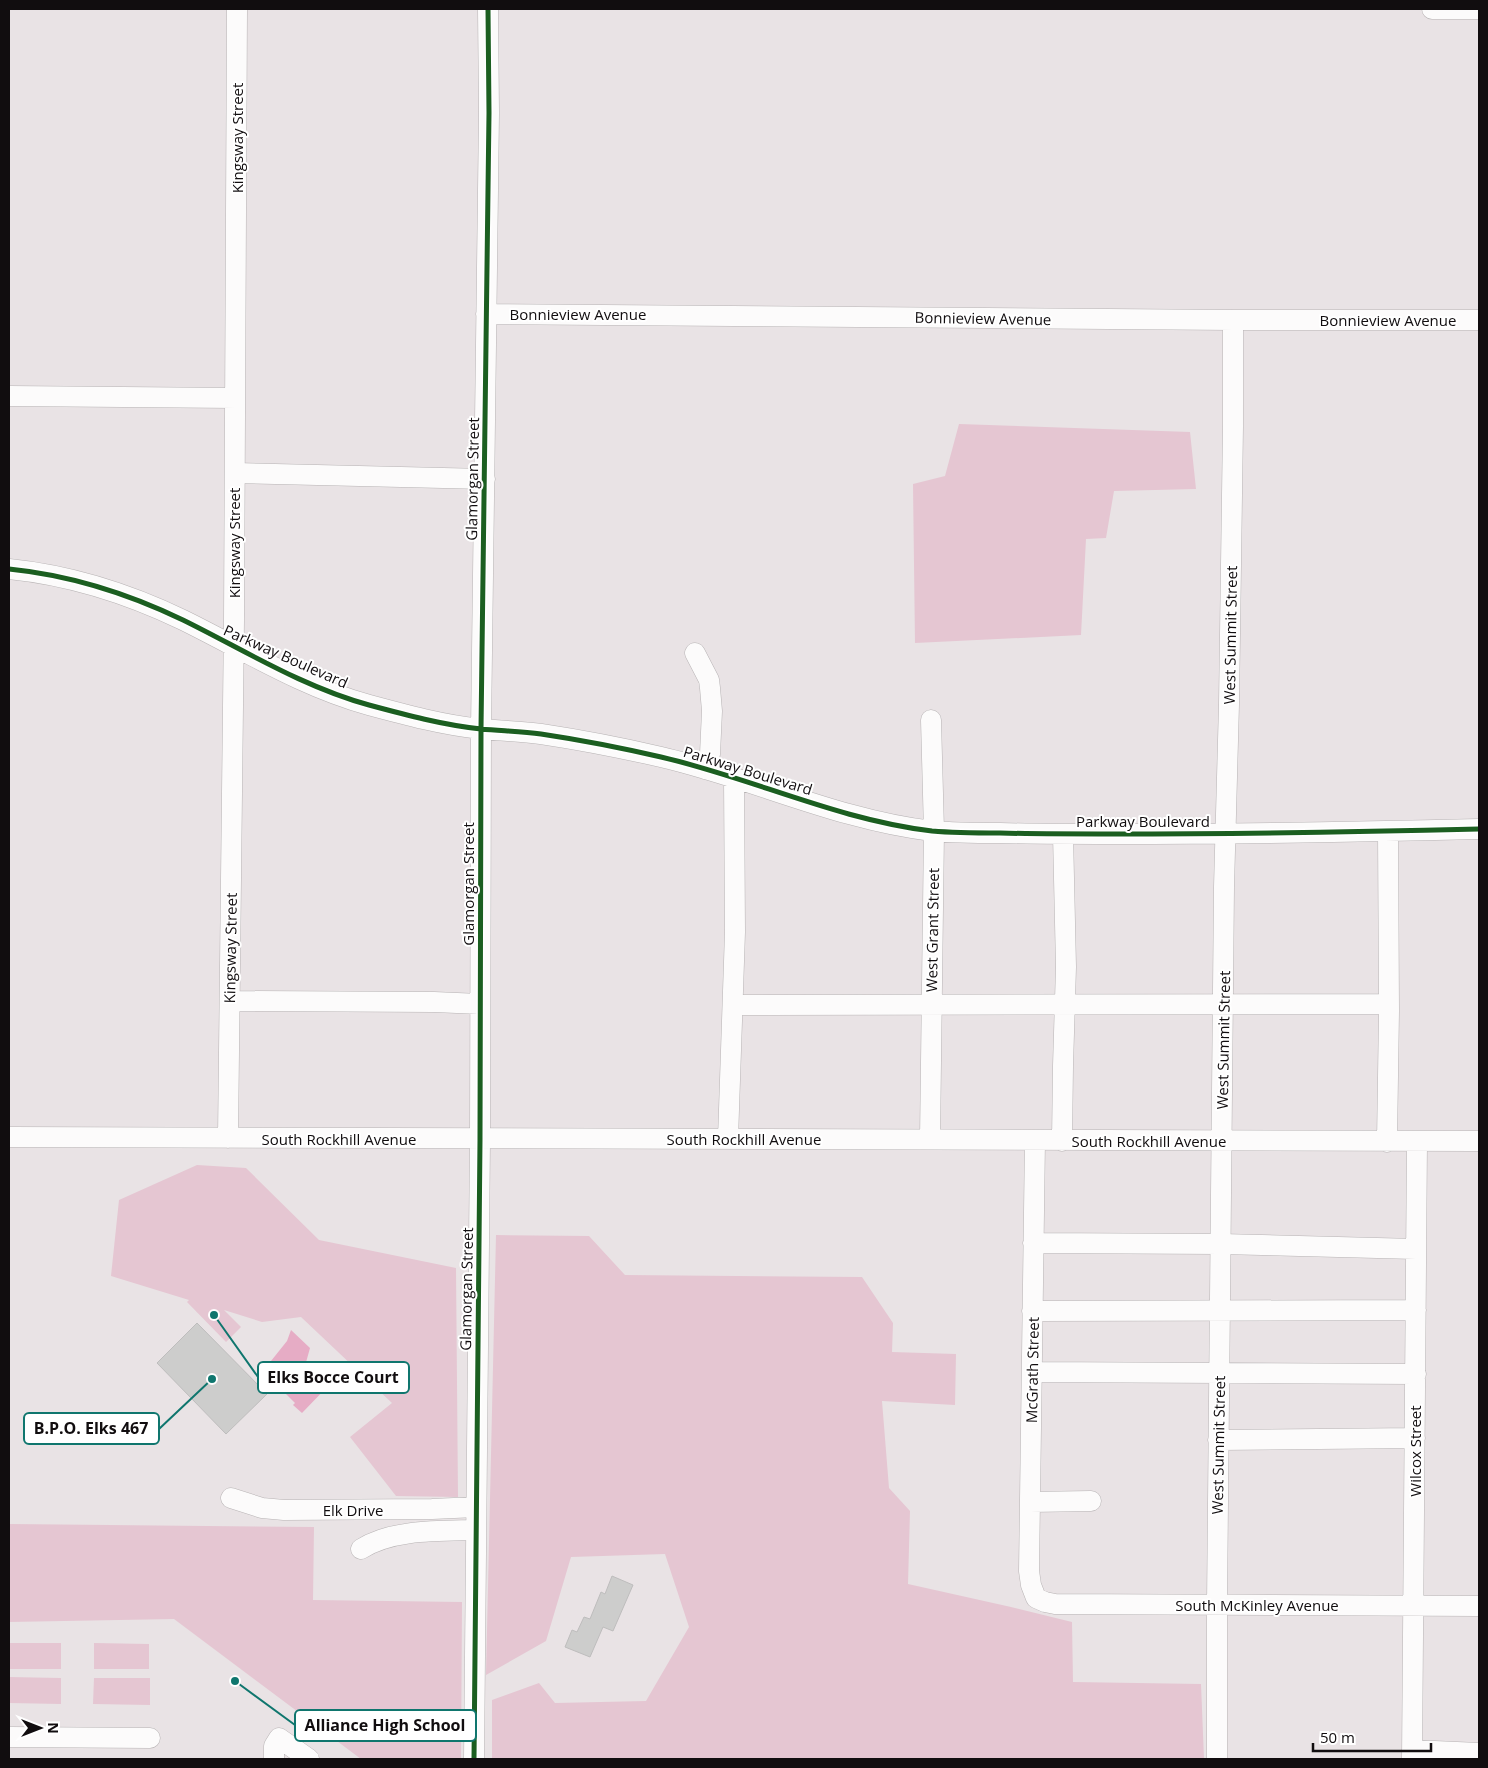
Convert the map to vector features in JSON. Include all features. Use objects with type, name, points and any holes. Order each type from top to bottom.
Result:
[{"type":"street","name":"Kingsway Street","points":[[228,1138],[234,648],[237,9]]},
{"type":"street","name":"Glamorgan Street","points":[[474,1759],[488,9]]},
{"type":"street","points":[[1432,9],[1479,9]]},
{"type":"street","name":"Bonnieview Avenue","points":[[486,314],[1479,320]]},
{"type":"street","name":"West Summit Street","points":[[1216,1759],[1223,1004],[1232,496],[1233,320]]},
{"type":"street","points":[[9,396],[235,398]]},
{"type":"street","points":[[235,473],[485,479]]},
{"type":"street","name":"Parkway Boulevard","points":[[9,569],[89,584],[115,592],[180,619],[234,648],[314,686],[366,704],[432,720],[481,729],[542,734],[637,752],[705,769],[835,810],[879,821],[934,831],[1063,834],[1226,834],[1479,829]]},
{"type":"street","points":[[695,653],[709,680],[710,688],[712,712],[710,754],[705,769]]},
{"type":"street","name":"West Grant Street","points":[[930,1139],[934,831],[931,720]]},
{"type":"street","points":[[728,1139],[736,932],[734,778]]},
{"type":"street","points":[[1387,1142],[1389,1004],[1388,831]]},
{"type":"street","points":[[1062,1140],[1066,967],[1063,834]]},
{"type":"street","points":[[230,1001],[480,1004]]},
{"type":"street","points":[[733,1005],[1389,1004]]},
{"type":"street","name":"South Rockhill Avenue","points":[[9,1137],[1479,1142]]},
{"type":"street","name":"McGrath Street","points":[[1035,1140],[1029,1571],[1031,1585],[1036,1598]]},
{"type":"street","name":"Wilcox Street","points":[[1412,1755],[1417,1142]]},
{"type":"street","points":[[1034,1243],[1221,1244],[1416,1249]]},
{"type":"street","points":[[1032,1311],[1416,1310]]},
{"type":"street","points":[[1032,1372],[1416,1374]]},
{"type":"street","points":[[1218,1440],[1415,1438]]},
{"type":"street","name":"Elk Drive","points":[[231,1498],[262,1508],[284,1510],[476,1507]]},
{"type":"street","points":[[1030,1502],[1091,1502]]},
{"type":"street","points":[[361,1549],[372,1542],[401,1535],[476,1530]]},
{"type":"street","name":"South McKinley Avenue","points":[[1036,1598],[1056,1604],[1479,1606]]},
{"type":"street","points":[[9,1737],[150,1738]]},
{"type":"street","points":[[274,1759],[274,1746],[279,1738],[309,1759]]},
{"type":"street","points":[[1412,1755],[1479,1753]]},
{"type":"shaded area","points":[[959,424],[1190,432],[1196,489],[1114,491],[1106,538],[1086,539],[1081,635],[915,643],[913,484],[945,476]]},
{"type":"shaded area","points":[[197,1165],[246,1168],[319,1240],[456,1268],[458,1497],[396,1496],[350,1437],[392,1403],[301,1317],[262,1322],[224,1310],[241,1327],[226,1342],[187,1302],[189,1300],[111,1276],[119,1200]]},
{"type":"shaded area","points":[[496,1235],[589,1236],[625,1275],[862,1277],[893,1323],[892,1352],[956,1354],[955,1405],[882,1401],[889,1488],[910,1511],[908,1584],[1072,1622],[1073,1682],[1201,1684],[1204,1759],[492,1759],[492,1700],[539,1683],[555,1703],[646,1701],[689,1627],[665,1554],[571,1557],[546,1641],[486,1675]]},
{"type":"shaded area","points":[[291,1330],[310,1348],[305,1366],[318,1380],[320,1378],[328,1386],[302,1413],[293,1405],[295,1403],[263,1371],[287,1341]]},
{"type":"shaded area","points":[[9,1524],[314,1527],[313,1600],[462,1602],[461,1759],[361,1759],[174,1619],[9,1622]]},
{"type":"shaded area","points":[[9,1643],[61,1643],[61,1669],[9,1669]]},
{"type":"shaded area","points":[[94,1643],[149,1644],[149,1669],[94,1669]]},
{"type":"shaded area","points":[[9,1677],[61,1678],[61,1704],[9,1703]]},
{"type":"shaded area","points":[[94,1678],[150,1678],[150,1705],[93,1704]]},
{"type":"building","points":[[197,1323],[267,1394],[226,1434],[157,1363]]},
{"type":"building","points":[[612,1576],[633,1585],[613,1631],[603,1627],[590,1657],[565,1647],[572,1630],[577,1632],[584,1617],[590,1619],[601,1592],[605,1594]]},
{"type":"cycle path","points":[[474,1759],[480,1140],[481,729],[489,113],[488,9]]},
{"type":"cycle path","points":[[9,569],[54,576],[120,594],[183,620],[297,678],[369,705],[453,725],[541,734],[661,757],[863,818],[897,826],[949,832],[1057,834],[1479,829]]},
{"type":"place","name":"Elks Bocce Court","points":[[214,1315]]},
{"type":"place","name":"B.P.O. Elks 467","points":[[212,1379]]},
{"type":"place","name":"Alliance High School","points":[[235,1681]]}]
